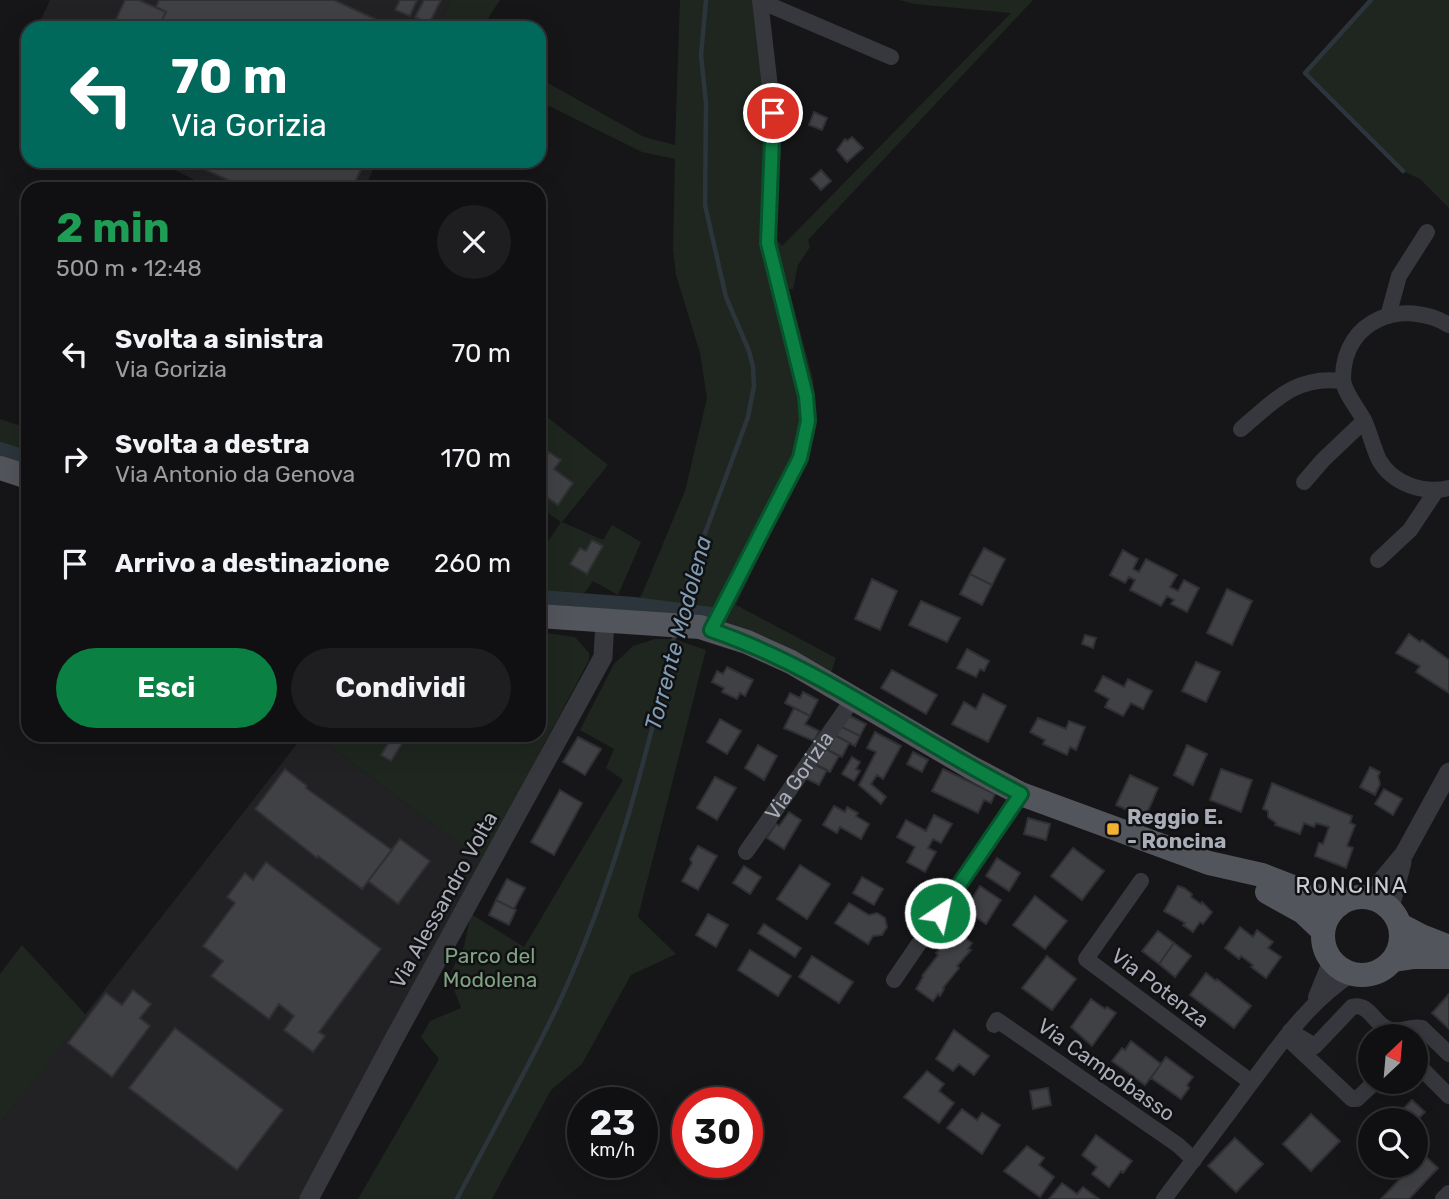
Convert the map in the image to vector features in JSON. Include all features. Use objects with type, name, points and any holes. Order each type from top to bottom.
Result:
[{"type":"main road","points":[[0,468],[21,475]]},
{"type":"main road","points":[[546,616],[706,628],[747,642],[791,662],[1021,794],[1209,863],[1280,898],[1303,912],[1323,930]]},
{"type":"main road","points":[[1209,863],[1262,875],[1339,905]]},
{"type":"main road","points":[[1386,910],[1401,943],[1394,960],[1381,971],[1368,975],[1352,974],[1340,969],[1326,950],[1323,930],[1329,916],[1339,905],[1352,898],[1386,910],[1421,936],[1449,947]]},
{"type":"main road","points":[[1394,960],[1449,957]]},
{"type":"street","points":[[706,628],[800,458],[808,421],[806,396],[768,243],[774,122],[760,1],[891,57]]},
{"type":"street","points":[[1388,316],[1399,276],[1427,233]]},
{"type":"street","points":[[1443,489],[1417,489],[1387,470],[1379,459],[1364,421],[1342,381],[1344,363],[1352,343],[1363,328],[1376,319],[1396,314],[1424,315],[1449,325]]},
{"type":"street","points":[[1241,429],[1284,392],[1305,382],[1325,379],[1342,381]]},
{"type":"street","points":[[1304,482],[1364,421]]},
{"type":"street","points":[[1378,560],[1410,530],[1443,489]]},
{"type":"street","name":"Via Alessandro Volta","points":[[309,1199],[603,657],[605,620]]},
{"type":"street","name":"Via Gorizia","points":[[746,852],[853,699]]},
{"type":"street","points":[[1386,910],[1404,854],[1449,772]]},
{"type":"street","points":[[894,980],[1021,794]]},
{"type":"street","name":"Via Potenza","points":[[1141,881],[1086,959],[1251,1082]]},
{"type":"street","points":[[1313,1004],[1331,960]]},
{"type":"street","points":[[1164,1199],[1313,1004],[1334,985],[1352,974]]},
{"type":"street","points":[[1311,1051],[1352,1007],[1358,1005],[1364,1007],[1380,1025],[1388,1029],[1397,1032],[1417,1026],[1449,1054]]},
{"type":"street","name":"Via Campobasso","points":[[994,1025],[998,1020],[1178,1145],[1194,1160]]},
{"type":"street","points":[[1288,1034],[1311,1051],[1352,1099],[1357,1099],[1363,1094]]},
{"type":"street","points":[[1428,1040],[1433,1038]]},
{"type":"street","points":[[1428,1074],[1447,1089]]},
{"type":"street","points":[[1443,1199],[1449,1193]]},
{"type":"shaded area","points":[[50,0],[451,0],[441,21],[40,21]]},
{"type":"shaded area","points":[[170,168],[374,168],[367,182],[199,182]]},
{"type":"shaded area","points":[[299,742],[324,742],[489,866],[311,1199],[0,1199],[0,1123]]},
{"type":"green space","points":[[451,0],[500,0],[486,21],[441,21]]},
{"type":"green space","points":[[680,0],[760,0],[774,122],[769,229],[782,246],[1011,13],[914,4],[899,0],[1033,0],[808,240],[810,247],[798,265],[793,289],[789,289],[813,379],[817,416],[815,430],[800,471],[736,605],[836,658],[830,676],[635,612],[546,599],[546,544],[561,522],[546,512],[546,416],[608,465],[562,522],[603,540],[612,525],[641,542],[618,595],[593,581],[580,599],[634,604],[642,594],[685,491],[707,398],[700,353],[676,275],[673,249],[675,159],[642,152],[546,104],[546,82],[644,137],[675,145]]},
{"type":"green space","points":[[1371,0],[1449,0],[1449,208],[1420,179],[1403,171],[1305,73]]},
{"type":"green space","points":[[0,419],[21,426],[21,462],[0,455]]},
{"type":"green space","points":[[546,633],[575,637],[589,653],[589,660],[546,741]]},
{"type":"green space","name":"Parco del Modolena","points":[[655,639],[674,639],[706,650],[638,917],[676,954],[631,975],[582,1064],[551,1090],[492,1199],[358,1199],[439,1059],[421,1037],[430,1021],[461,1008],[449,976],[464,946],[471,914],[524,947],[623,780],[606,768],[614,749],[580,730],[614,664],[633,646]]},
{"type":"green space","points":[[324,742],[545,742],[482,861]]},
{"type":"green space","points":[[22,945],[86,1015],[0,1123],[0,974]]},
{"type":"building","points":[[125,0],[139,0],[166,12],[162,21],[115,21]]},
{"type":"building","points":[[159,0],[334,0],[380,21],[162,21],[166,12],[156,7]]},
{"type":"building","points":[[400,0],[417,0],[410,16],[395,10]]},
{"type":"building","points":[[424,0],[441,0],[430,21],[415,17]]},
{"type":"building","points":[[814,112],[827,118],[822,130],[809,125]]},
{"type":"building","points":[[852,137],[863,148],[847,162],[837,150],[845,139],[847,141]]},
{"type":"building","points":[[202,168],[362,168],[355,182],[232,182]]},
{"type":"building","points":[[821,170],[831,181],[821,190],[811,179]]},
{"type":"building","points":[[549,452],[561,460],[554,469],[573,483],[558,505],[546,497],[546,456]]},
{"type":"building","points":[[592,540],[603,546],[587,574],[570,564],[580,548],[586,551]]},
{"type":"building","points":[[984,548],[1005,559],[992,585],[970,574]]},
{"type":"building","points":[[1123,550],[1138,559],[1133,569],[1139,572],[1146,559],[1177,575],[1170,587],[1178,591],[1184,580],[1199,588],[1187,612],[1171,604],[1174,600],[1167,596],[1161,606],[1130,590],[1135,580],[1129,577],[1125,583],[1110,575]]},
{"type":"building","points":[[970,574],[992,585],[982,605],[960,594]]},
{"type":"building","points":[[872,579],[897,591],[880,630],[855,619]]},
{"type":"building","points":[[1227,589],[1252,601],[1232,645],[1207,633]]},
{"type":"building","points":[[921,601],[960,618],[947,642],[909,625]]},
{"type":"building","points":[[1409,634],[1449,660],[1449,693],[1416,672],[1420,666],[1396,653]]},
{"type":"building","points":[[1085,635],[1096,638],[1093,648],[1082,644]]},
{"type":"building","points":[[967,649],[989,661],[984,671],[980,669],[976,677],[957,668]]},
{"type":"building","points":[[1196,662],[1220,672],[1206,702],[1182,691]]},
{"type":"building","points":[[727,667],[753,680],[745,696],[740,693],[737,699],[722,692],[724,688],[712,682],[717,671],[723,674]]},
{"type":"building","points":[[892,670],[937,695],[926,714],[881,688]]},
{"type":"building","points":[[1103,676],[1124,687],[1128,679],[1152,691],[1143,709],[1131,703],[1123,716],[1105,707],[1109,699],[1095,691]]},
{"type":"building","points":[[803,692],[818,700],[810,716],[785,703],[790,693],[800,698]]},
{"type":"building","points":[[983,694],[1006,706],[988,742],[952,724],[964,702],[976,709]]},
{"type":"building","points":[[794,708],[810,716],[805,724],[819,731],[814,741],[784,728]]},
{"type":"building","points":[[846,714],[866,724],[860,736],[840,726]]},
{"type":"building","points":[[1038,718],[1066,729],[1069,721],[1085,727],[1076,750],[1070,747],[1067,755],[1043,744],[1045,740],[1030,732]]},
{"type":"building","points":[[720,719],[741,731],[727,754],[707,742]]},
{"type":"building","points":[[840,726],[860,736],[855,746],[835,735]]},
{"type":"building","points":[[875,732],[901,746],[883,779],[877,775],[871,784],[886,797],[881,804],[859,785],[876,752],[867,748]]},
{"type":"building","points":[[835,735],[849,743],[842,757],[828,750]]},
{"type":"building","points":[[578,737],[601,749],[585,775],[563,762]]},
{"type":"building","points":[[389,742],[403,742],[391,761],[381,755]]},
{"type":"building","points":[[758,745],[777,756],[764,780],[745,768]]},
{"type":"building","points":[[1187,745],[1207,754],[1193,785],[1174,775]]},
{"type":"building","points":[[824,748],[839,756],[830,772],[815,765]]},
{"type":"building","points":[[913,752],[928,760],[922,772],[907,764]]},
{"type":"building","points":[[852,757],[860,762],[856,769],[860,771],[854,781],[842,774]]},
{"type":"building","points":[[813,763],[827,770],[819,785],[805,778]]},
{"type":"building","points":[[1370,767],[1380,772],[1380,784],[1375,795],[1360,787]]},
{"type":"building","points":[[285,769],[307,786],[306,788],[392,850],[362,889],[318,856],[317,858],[255,809]]},
{"type":"building","points":[[943,769],[995,794],[991,803],[984,800],[978,813],[932,791]]},
{"type":"building","points":[[1221,769],[1252,780],[1241,812],[1210,800]]},
{"type":"building","points":[[1130,775],[1158,788],[1145,818],[1116,805]]},
{"type":"building","points":[[715,777],[736,788],[717,820],[697,808]]},
{"type":"building","points":[[1272,783],[1352,816],[1350,823],[1355,825],[1347,846],[1353,848],[1346,868],[1315,856],[1329,827],[1316,823],[1314,827],[1304,823],[1300,834],[1275,825],[1268,817],[1268,811],[1263,809]]},
{"type":"building","points":[[1384,789],[1402,799],[1393,815],[1375,804]]},
{"type":"building","points":[[560,790],[582,803],[554,855],[531,842]]},
{"type":"building","points":[[834,806],[845,812],[847,807],[869,824],[861,839],[840,827],[837,833],[823,825]]},
{"type":"building","points":[[789,812],[801,820],[784,849],[767,838],[776,824],[779,826]]},
{"type":"building","points":[[934,815],[952,824],[941,843],[933,839],[928,848],[936,852],[925,872],[907,862],[915,847],[897,837],[906,820],[926,831]]},
{"type":"building","points":[[1028,818],[1050,824],[1046,840],[1024,834]]},
{"type":"building","points":[[400,839],[430,861],[398,904],[368,881]]},
{"type":"building","points":[[698,846],[717,856],[698,890],[682,881]]},
{"type":"building","points":[[1073,848],[1104,871],[1082,900],[1051,876]]},
{"type":"building","points":[[997,858],[1020,873],[1009,891],[986,876]]},
{"type":"building","points":[[266,862],[381,949],[319,1032],[325,1036],[313,1052],[284,1030],[294,1016],[279,1004],[269,1019],[211,976],[223,961],[203,946],[235,903],[227,897],[245,873],[253,880]]},
{"type":"building","points":[[800,865],[830,884],[807,919],[777,899]]},
{"type":"building","points":[[744,866],[761,877],[750,894],[733,883]]},
{"type":"building","points":[[862,877],[883,889],[874,905],[853,893]]},
{"type":"building","points":[[507,879],[525,888],[514,909],[496,900]]},
{"type":"building","points":[[980,886],[1001,900],[986,924],[965,910]]},
{"type":"building","points":[[1178,886],[1192,894],[1191,897],[1201,904],[1202,902],[1212,912],[1193,932],[1183,925],[1185,923],[1164,911]]},
{"type":"building","points":[[1035,896],[1067,921],[1045,949],[1013,925]]},
{"type":"building","points":[[496,900],[516,910],[509,925],[489,915]]},
{"type":"building","points":[[849,903],[869,915],[877,913],[885,918],[887,927],[882,935],[873,936],[868,944],[835,923]]},
{"type":"building","points":[[708,914],[728,925],[716,947],[696,935]]},
{"type":"building","points":[[764,924],[801,948],[795,957],[758,933]]},
{"type":"building","points":[[1240,927],[1253,937],[1257,930],[1273,942],[1268,948],[1281,957],[1266,978],[1241,956],[1239,959],[1225,948]]},
{"type":"building","points":[[955,931],[972,943],[968,949],[971,950],[957,966],[959,968],[940,996],[938,994],[933,1001],[916,989],[938,955],[936,953]]},
{"type":"building","points":[[1158,931],[1174,943],[1159,964],[1142,951]]},
{"type":"building","points":[[1174,943],[1191,956],[1175,977],[1159,964]]},
{"type":"building","points":[[750,950],[791,976],[778,996],[738,970]]},
{"type":"building","points":[[812,956],[853,982],[839,1003],[799,977]]},
{"type":"building","points":[[1047,956],[1076,979],[1052,1010],[1022,988]]},
{"type":"building","points":[[1206,973],[1251,1006],[1234,1028],[1190,995]]},
{"type":"building","points":[[133,990],[151,1004],[140,1018],[150,1026],[112,1077],[68,1043],[106,993],[122,1005]]},
{"type":"building","points":[[1449,994],[1449,1029],[1432,1013]]},
{"type":"building","points":[[1091,999],[1116,1013],[1092,1046],[1071,1027]]},
{"type":"building","points":[[175,1028],[283,1110],[237,1170],[129,1088]]},
{"type":"building","points":[[954,1030],[989,1056],[974,1075],[959,1064],[953,1071],[936,1059]]},
{"type":"building","points":[[1131,1041],[1161,1064],[1145,1085],[1112,1061]]},
{"type":"building","points":[[1166,1057],[1193,1077],[1181,1099],[1151,1078]]},
{"type":"building","points":[[927,1071],[944,1084],[939,1091],[954,1103],[939,1123],[904,1097]]},
{"type":"building","points":[[1048,1088],[1051,1105],[1033,1109],[1030,1091]]},
{"type":"building","points":[[1412,1100],[1421,1108],[1404,1108]]},
{"type":"building","points":[[962,1109],[977,1120],[982,1113],[1000,1125],[982,1154],[947,1128]]},
{"type":"building","points":[[1311,1114],[1340,1141],[1311,1171],[1283,1144]]},
{"type":"building","points":[[1096,1135],[1132,1161],[1109,1187],[1092,1174],[1097,1167],[1082,1155]]},
{"type":"building","points":[[1235,1138],[1263,1164],[1236,1192],[1208,1166]]},
{"type":"building","points":[[1027,1146],[1044,1158],[1039,1165],[1054,1177],[1040,1197],[1004,1171]]},
{"type":"building","points":[[1428,1159],[1438,1168],[1409,1199],[1381,1199],[1401,1178],[1428,1178]]},
{"type":"building","points":[[1062,1183],[1077,1194],[1083,1187],[1099,1199],[1049,1199]]},
{"type":"waterway","name":"Torrente Modolena","points":[[678,619],[687,582],[748,417],[754,386],[749,351],[726,297],[705,205],[706,103],[701,55],[706,0]]},
{"type":"waterway","points":[[1371,0],[1305,73],[1403,171]]},
{"type":"waterway","points":[[0,449],[21,456]]},
{"type":"waterway","points":[[546,598],[634,604],[711,614]]},
{"type":"waterway","name":"Torrente Modolena","points":[[457,1199],[546,1029],[578,960],[612,869],[640,775],[675,634]]},
{"type":"place","name":"Reggio E. - Roncina","points":[[1113,829]]},
{"type":"district","name":"RONCINA","points":[[1352,885]]},
{"type":"route","points":[[773,113],[768,243],[806,396],[808,421],[800,458],[711,630],[747,642],[791,662],[1021,794],[940,913]]}]
